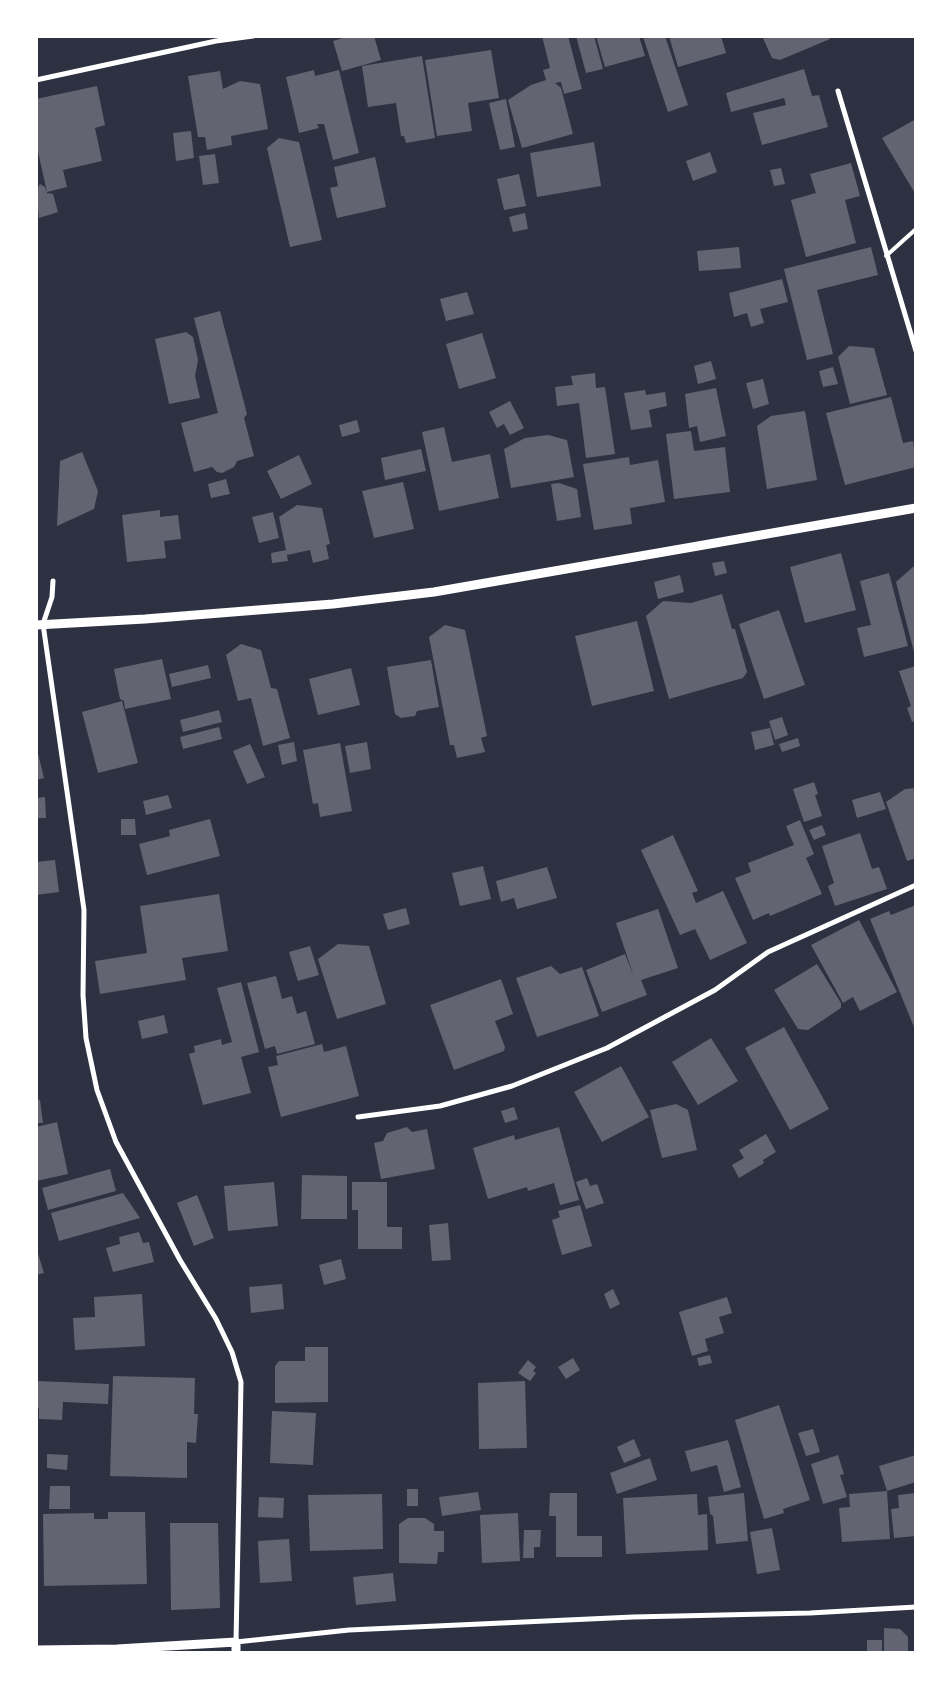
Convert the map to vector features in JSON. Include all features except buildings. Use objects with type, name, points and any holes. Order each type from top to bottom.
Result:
[{"type":"street","points":[[36,80],[216,39],[253,36]]},
{"type":"street","points":[[838,91],[916,351]]},
{"type":"street","points":[[40,624],[175,617],[333,604],[434,592],[916,508]]},
{"type":"street","points":[[53,581],[52,597],[40,624],[84,910],[86,1038],[97,1090],[116,1142],[175,1252],[216,1319],[232,1352],[241,1382],[236,1653]]},
{"type":"street","points":[[358,1117],[440,1106],[512,1086],[606,1048],[715,990],[768,952],[916,886]]},
{"type":"street","points":[[36,1650],[117,1649],[236,1642],[350,1630],[623,1617],[810,1613],[916,1607]]},
{"type":"lane","points":[[886,256],[916,229]]}]
